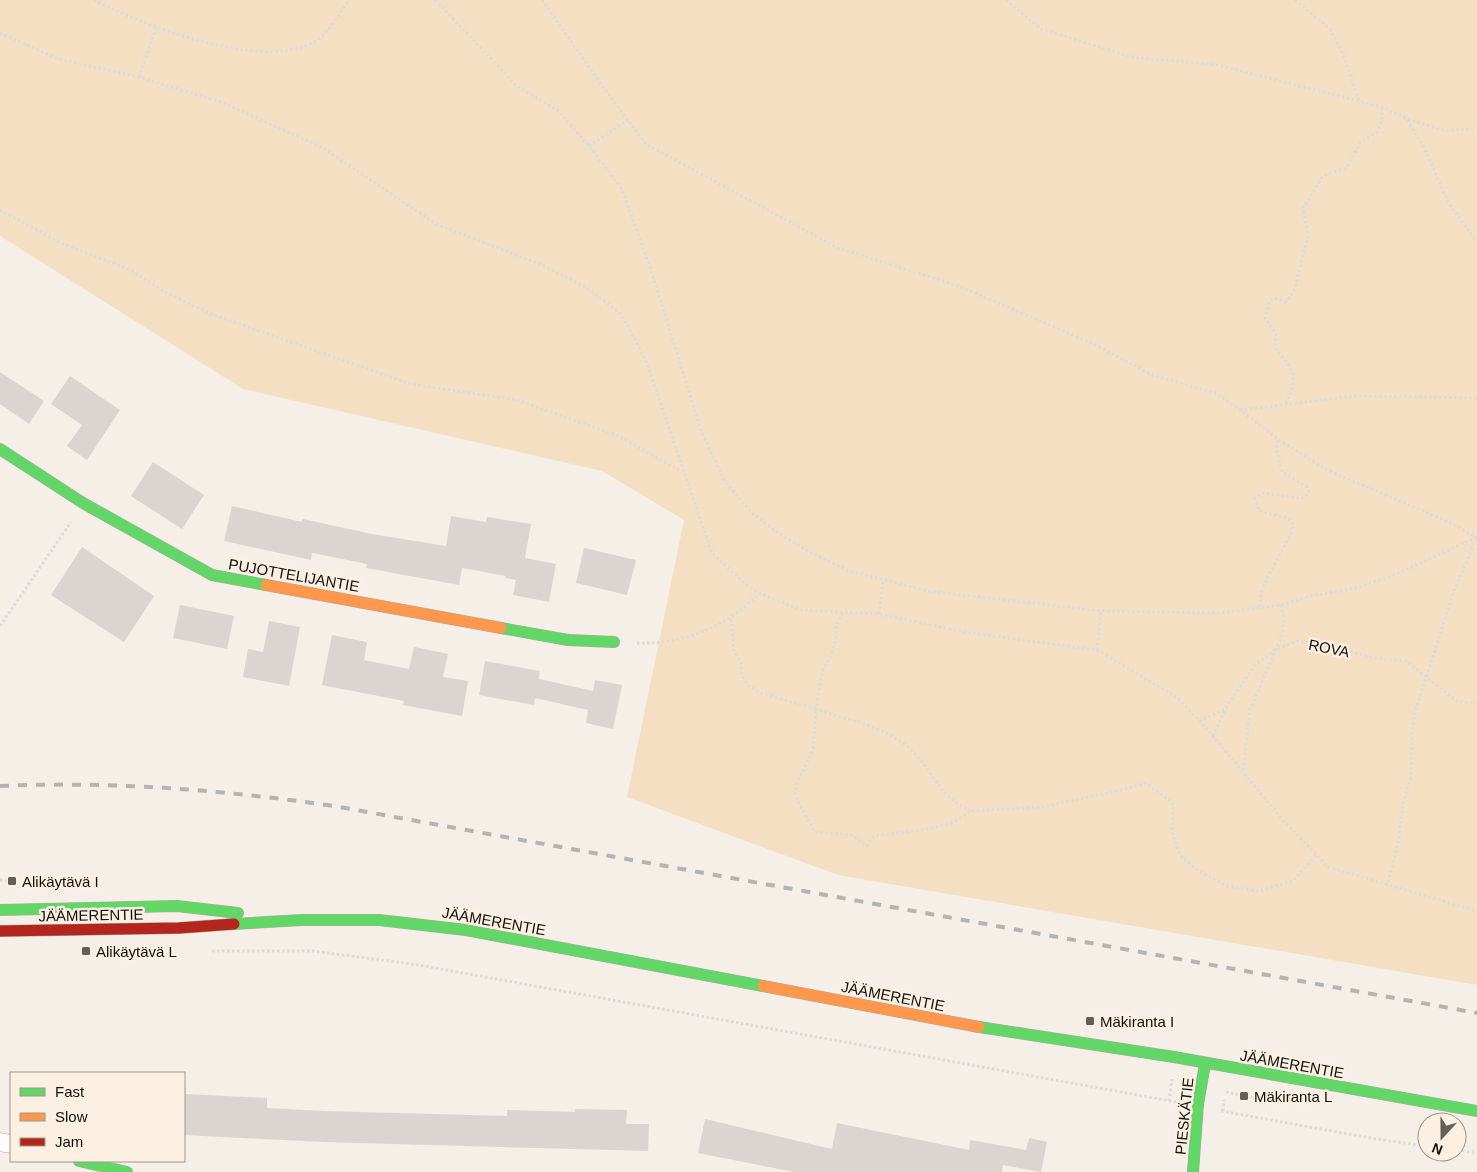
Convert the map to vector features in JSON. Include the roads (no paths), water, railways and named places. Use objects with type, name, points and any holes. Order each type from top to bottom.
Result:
[{"type":"main road","name":"PUJOTTELIJANTIE","points":[[0,449],[83,503],[212,575],[568,640],[614,642]]},
{"type":"main road","name":"JÄÄMERENTIE","points":[[0,910],[177,906],[302,920]]},
{"type":"main road","name":"JÄÄMERENTIE","points":[[0,931],[179,928],[302,920],[380,920],[466,930],[968,1025],[1477,1111]]},
{"type":"main road","name":"PIESKÄTIE","points":[[1193,1172],[1198,1104],[1205,1064]]},
{"type":"main road","points":[[84,1162],[127,1172]]},
{"type":"railway","points":[[0,786],[84,785],[168,788],[251,795],[334,806],[1477,1013]]},
{"type":"place","name":"Alikäytävä I","points":[[12,881]]},
{"type":"place","name":"Alikäytävä L","points":[[86,951]]},
{"type":"place","name":"Mäkiranta I","points":[[1090,1021]]},
{"type":"place","name":"Mäkiranta L","points":[[1244,1096]]}]
